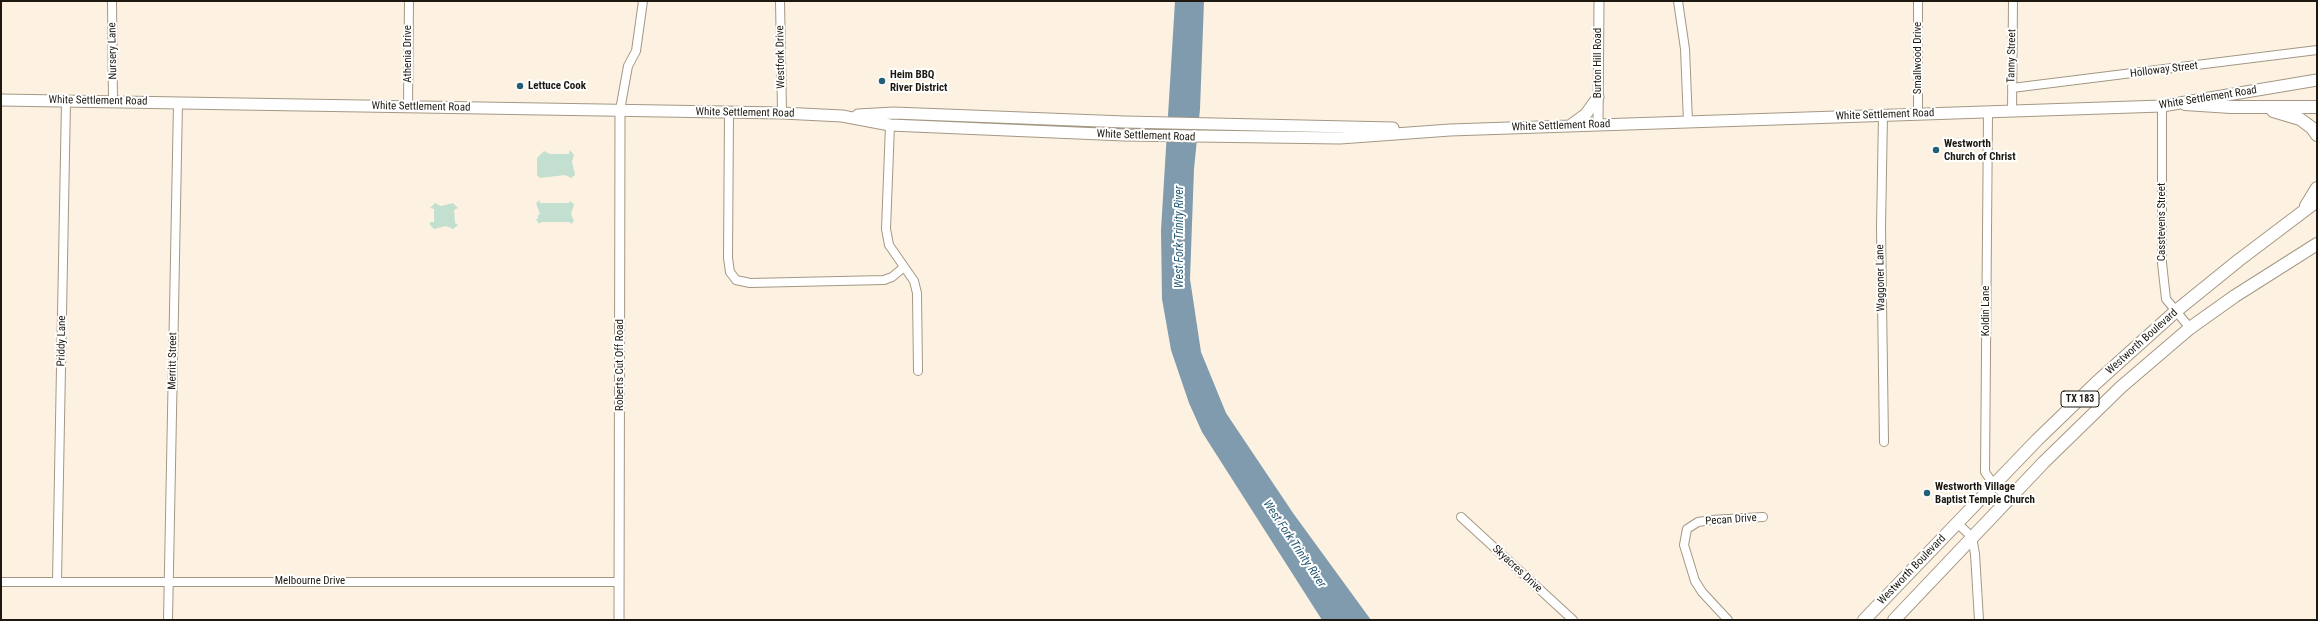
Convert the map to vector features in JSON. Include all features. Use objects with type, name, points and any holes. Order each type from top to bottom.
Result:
[{"type":"main road","name":"White Settlement Road","points":[[842,116],[890,125],[920,125],[1124,135],[1232,138],[1340,138],[1450,130],[1598,124],[1988,113],[2162,106],[2185,104],[2317,80]]},
{"type":"main road","points":[[1570,126],[1586,114],[1598,98]]},
{"type":"main road","name":"White Settlement Road","points":[[1,100],[782,113],[842,116],[894,113],[1125,122],[1450,130]]},
{"type":"main road","points":[[2185,104],[2317,107]]},
{"type":"main road","points":[[2254,106],[2300,119],[2312,128],[2317,135]]},
{"type":"main road","points":[[920,125],[921,114]]},
{"type":"main road","points":[[2304,211],[2317,188]]},
{"type":"main road","name":"Westworth Boulevard","points":[[1864,620],[1994,485],[2097,382],[2176,311],[2317,201]]},
{"type":"main road","name":"Westworth Boulevard","points":[[1894,620],[1972,537],[2115,392],[2190,328],[2235,296],[2317,244]]},
{"type":"street","name":"Nursery Lane","points":[[112,1],[113,102]]},
{"type":"street","name":"Athenia Drive","points":[[408,106],[409,1]]},
{"type":"street","points":[[620,110],[628,66],[636,51],[643,1]]},
{"type":"street","name":"Westfork Drive","points":[[780,1],[782,113]]},
{"type":"street","name":"Burton Hill Road","points":[[1598,124],[1599,1]]},
{"type":"street","points":[[1678,1],[1685,48],[1688,122]]},
{"type":"street","name":"Smallwood Drive","points":[[1918,1],[1918,114]]},
{"type":"street","name":"Tanny Street","points":[[2012,112],[2013,1]]},
{"type":"street","name":"Holloway Street","points":[[2012,88],[2317,50]]},
{"type":"street","name":"Priddy Lane","points":[[57,581],[66,101]]},
{"type":"street","name":"Merritt Street","points":[[168,620],[178,103]]},
{"type":"street","name":"Casstevens Street","points":[[2162,106],[2162,263],[2166,299],[2190,328]]},
{"type":"street","name":"Roberts Cut Off Road","points":[[619,620],[620,110]]},
{"type":"street","points":[[729,112],[728,258],[730,272],[736,280],[750,283],[884,280],[892,277],[904,267]]},
{"type":"street","name":"Koldin Lane","points":[[1988,113],[1985,472],[1994,485],[2009,499]]},
{"type":"street","name":"Waggoner Lane","points":[[1883,115],[1881,228],[1884,442]]},
{"type":"street","points":[[890,125],[886,229],[889,245],[914,281],[917,294],[918,371]]},
{"type":"street","name":"Skyacres Drive","points":[[1461,517],[1573,620]]},
{"type":"street","name":"Pecan Drive","points":[[1728,620],[1702,592],[1695,581],[1684,546],[1687,529],[1698,522],[1763,517]]},
{"type":"street","points":[[1957,523],[1972,537],[1979,620]]},
{"type":"street","name":"Melbourne Drive","points":[[1,582],[619,582]]},
{"type":"green space","points":[[570,150],[574,155],[572,162],[575,175],[571,178],[565,175],[540,178],[537,175],[537,158],[544,151],[550,154],[569,154]]},
{"type":"green space","points":[[540,200],[540,203],[569,203],[570,201],[574,204],[571,214],[574,221],[571,224],[570,222],[541,222],[539,224],[536,219],[538,219],[538,215],[540,214],[536,203]]},
{"type":"green space","points":[[435,203],[441,206],[453,203],[458,208],[454,210],[455,223],[458,225],[453,229],[446,226],[434,229],[430,225],[430,222],[434,222],[434,209],[430,208]]},
{"type":"water","name":"West Fork Trinity River","points":[[1175,1],[1204,1],[1200,109],[1194,169],[1190,279],[1201,352],[1226,413],[1293,513],[1371,620],[1322,620],[1202,432],[1189,403],[1171,350],[1162,299],[1161,230]]},
{"type":"place","name":"Heim BBQ River District","points":[[882,81]]},
{"type":"place","name":"Lettuce Cook","points":[[520,86]]},
{"type":"place","name":"Westworth Church of Christ","points":[[1936,150]]},
{"type":"place","name":"Westworth Village Baptist Temple Church","points":[[1927,493]]}]
